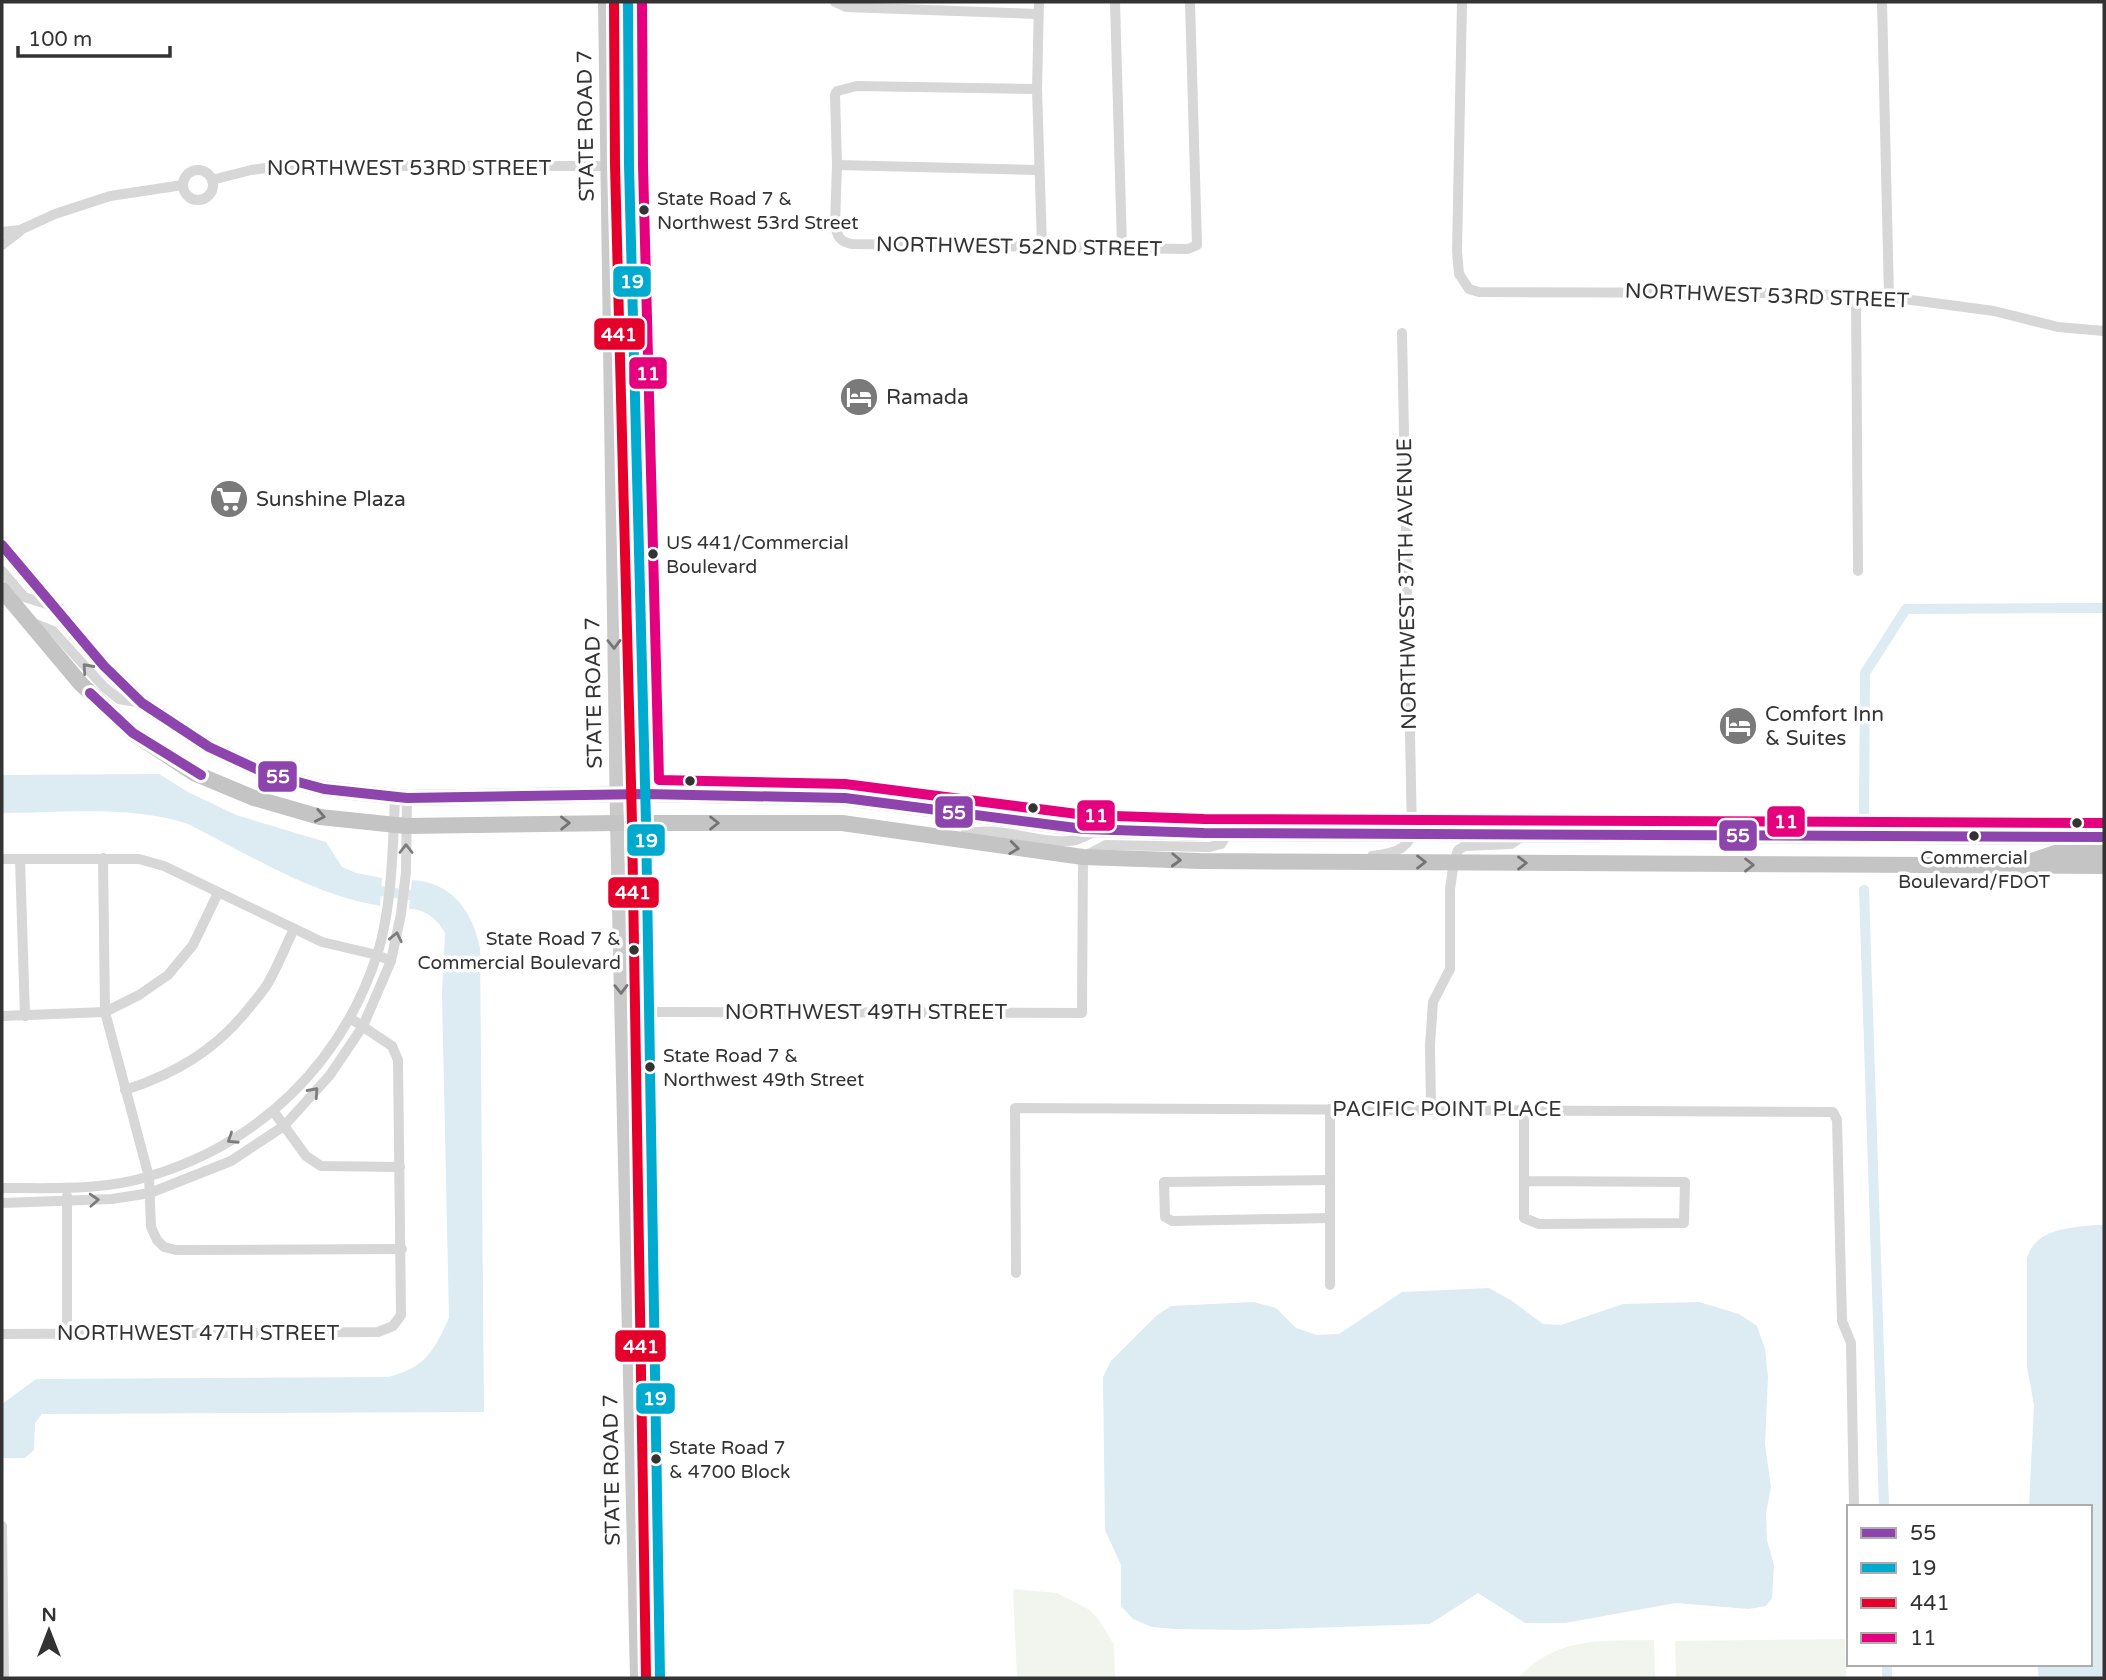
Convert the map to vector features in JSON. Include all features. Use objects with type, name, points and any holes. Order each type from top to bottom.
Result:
[{"type":"highway","points":[[2,545],[104,666],[142,703],[209,747],[265,773],[324,789],[401,797],[645,794],[845,798],[1099,829],[1228,833],[2104,837]]},
{"type":"highway","points":[[2,590],[81,684],[133,733],[194,773],[254,798],[320,817],[400,825],[842,823],[1083,857],[1200,861],[2104,866]]},
{"type":"highway","points":[[2019,865],[2055,853],[2104,853]]},
{"type":"main road","name":"STATE ROAD 7","points":[[605,2],[616,795],[637,1678]]},
{"type":"main road","name":"STATE ROAD 7","points":[[628,2],[629,165],[650,1012],[660,1678]]},
{"type":"main road","points":[[606,126],[614,147],[629,165]]},
{"type":"main road","points":[[607,166],[617,170],[624,179],[631,198]]},
{"type":"main road","points":[[610,385],[618,405],[625,412],[637,417]]},
{"type":"street","points":[[836,2],[846,8],[1038,14]]},
{"type":"street","points":[[1039,2],[1037,89],[1042,246]]},
{"type":"street","points":[[1115,2],[1122,247]]},
{"type":"street","name":"NORTHWEST 52ND STREET","points":[[837,165],[835,225],[841,241],[852,244],[1188,249],[1196,245],[1190,2]]},
{"type":"street","name":"NORTHWEST 53RD STREET","points":[[1462,2],[1457,251],[1459,274],[1469,289],[1479,292],[1889,297],[1993,311],[2058,327],[2104,331]]},
{"type":"street","points":[[1882,2],[1889,297]]},
{"type":"street","points":[[1037,89],[857,86],[837,91],[835,95],[837,165],[1039,170]]},
{"type":"street","name":"NORTHWEST 53RD STREET","points":[[212,180],[281,166],[607,166]]},
{"type":"street","points":[[194,170],[206,172],[213,186],[208,195],[199,200],[187,195],[183,185],[186,176],[194,170]]},
{"type":"street","points":[[2,245],[20,230],[55,214],[110,196],[183,185]]},
{"type":"street","points":[[2,232],[20,230]]},
{"type":"street","points":[[1856,295],[1858,571]]},
{"type":"street","name":"NORTHWEST 37TH AVENUE","points":[[1402,334],[1412,834]]},
{"type":"street","points":[[2,571],[24,597],[52,606]]},
{"type":"street","points":[[28,621],[53,631],[104,687],[119,699],[142,703]]},
{"type":"street","points":[[2,1203],[112,1199],[150,1193],[230,1161],[284,1126],[330,1075],[363,1026],[391,961],[406,872],[400,825],[401,797]]},
{"type":"street","points":[[2,1188],[67,1188],[149,1177],[223,1145],[274,1112],[319,1065],[350,1018],[377,955],[400,825]]},
{"type":"street","points":[[963,841],[965,834],[973,832],[1073,841],[1099,829]]},
{"type":"street","points":[[1083,857],[1107,845],[1209,847],[1221,844],[1228,833]]},
{"type":"street","points":[[1348,862],[1397,851],[1409,842],[1412,834]]},
{"type":"street","points":[[1431,1109],[1430,1045],[1433,1002],[1450,970],[1450,889],[1458,850],[1465,846],[1511,844],[1525,835]]},
{"type":"street","name":"NORTHWEST 49TH STREET","points":[[650,1012],[1082,1013],[1083,857]]},
{"type":"street","points":[[103,858],[105,1012],[149,1177],[151,1227],[164,1247],[176,1250],[401,1249],[398,1060],[392,1046],[350,1018]]},
{"type":"street","points":[[2,859],[139,859],[164,866],[322,942],[391,961]]},
{"type":"street","points":[[20,859],[24,1016]]},
{"type":"street","points":[[2,1016],[105,1012],[139,995],[168,975],[193,945],[218,893]]},
{"type":"street","points":[[125,1090],[188,1064],[231,1029],[267,985],[294,929]]},
{"type":"street","name":"PACIFIC POINT PLACE","points":[[1016,1273],[1015,1108],[1833,1112],[1837,1120],[1842,1321],[1850,1343],[1854,1505]]},
{"type":"street","points":[[1329,1109],[1329,1285]]},
{"type":"street","points":[[1524,1110],[1524,1181],[1524,1218],[1539,1224],[1684,1223],[1685,1182],[1524,1181]]},
{"type":"street","points":[[274,1112],[306,1156],[321,1166],[400,1167]]},
{"type":"street","points":[[1329,1180],[1164,1182],[1165,1217],[1172,1221],[1329,1218]]},
{"type":"street","points":[[67,1188],[67,1333]]},
{"type":"street","name":"NORTHWEST 47TH STREET","points":[[2,1334],[378,1332],[393,1326],[401,1315],[401,1249]]},
{"type":"street","points":[[2,1526],[4,1678]]},
{"type":"shaded area","points":[[159,774],[188,792],[236,815],[326,842],[342,867],[382,878],[380,906],[305,883],[188,824],[166,818],[96,811],[2,813],[2,775]]},
{"type":"shaded area","points":[[412,880],[439,886],[458,901],[472,922],[480,948],[484,1412],[42,1414],[35,1423],[34,1450],[25,1458],[2,1458],[2,1404],[36,1379],[388,1377],[411,1369],[433,1349],[449,1318],[442,994],[445,933],[430,916],[409,909]]},
{"type":"shaded area","points":[[2104,1225],[2104,1678],[2039,1678],[2037,1666],[2092,1666],[2092,1505],[2029,1505],[2034,1405],[2027,1367],[2027,1258],[2038,1241],[2055,1231]]},
{"type":"shaded area","points":[[1489,1288],[1543,1324],[1561,1325],[1623,1304],[1699,1302],[1739,1314],[1757,1326],[1765,1349],[1768,1377],[1765,1444],[1771,1487],[1766,1513],[1767,1540],[1774,1565],[1772,1598],[1766,1606],[1749,1609],[1676,1603],[1565,1623],[1525,1623],[1478,1593],[1430,1624],[1243,1630],[1152,1627],[1133,1619],[1121,1606],[1121,1565],[1105,1530],[1103,1377],[1111,1361],[1157,1315],[1171,1306],[1254,1302],[1276,1308],[1296,1328],[1317,1335],[1339,1334],[1402,1292]]},
{"type":"shaded area","points":[[1013,1589],[1057,1593],[1088,1609],[1098,1619],[1114,1645],[1115,1678],[1017,1678]]},
{"type":"shaded area","points":[[1845,1639],[1846,1678],[1676,1678],[1675,1641]]},
{"type":"shaded area","points":[[1654,1640],[1655,1678],[1518,1678],[1548,1654],[1564,1648],[1598,1641]]},
{"type":"waterway","points":[[1864,813],[1865,673],[1906,609],[2104,608]]},
{"type":"waterway","points":[[367,889],[423,897]]},
{"type":"waterway","points":[[1864,890],[1884,1505]]},
{"type":"waterway","points":[[1887,1666],[1887,1678]]},
{"type":"transit line","name":"441","points":[[614,2],[615,165],[632,823],[646,1678]]},
{"type":"transit line","name":"19","points":[[628,2],[629,165],[646,823],[660,1678]]},
{"type":"transit line","name":"11","points":[[642,2],[643,165],[659,780],[845,784],[1085,815],[1204,819],[2104,823]]},
{"type":"transit line","name":"55","points":[[2,545],[104,666],[142,703],[209,747],[265,773],[324,789],[407,798],[645,794],[845,798],[1084,829],[1204,833],[2104,837]]},
{"type":"transit line","name":"55","points":[[90,693],[133,733],[201,775]]},
{"type":"place","name":"State Road 7 & Northwest 53rd Street","points":[[644,210]]},
{"type":"place","name":"Ramada","points":[[859,397]]},
{"type":"place","name":"Sunshine Plaza","points":[[229,499]]},
{"type":"place","name":"US 441/Commercial Boulevard","points":[[653,554]]},
{"type":"place","name":"Comfort Inn & Suites","points":[[1738,726]]},
{"type":"place","name":"Commercial Boulevard/FDOT","points":[[1974,836]]},
{"type":"place","name":"State Road 7 & Commercial Boulevard","points":[[634,950]]},
{"type":"place","name":"State Road 7 & Northwest 49th Street","points":[[650,1067]]},
{"type":"place","name":"State Road 7 & 4700 Block","points":[[656,1459]]}]
